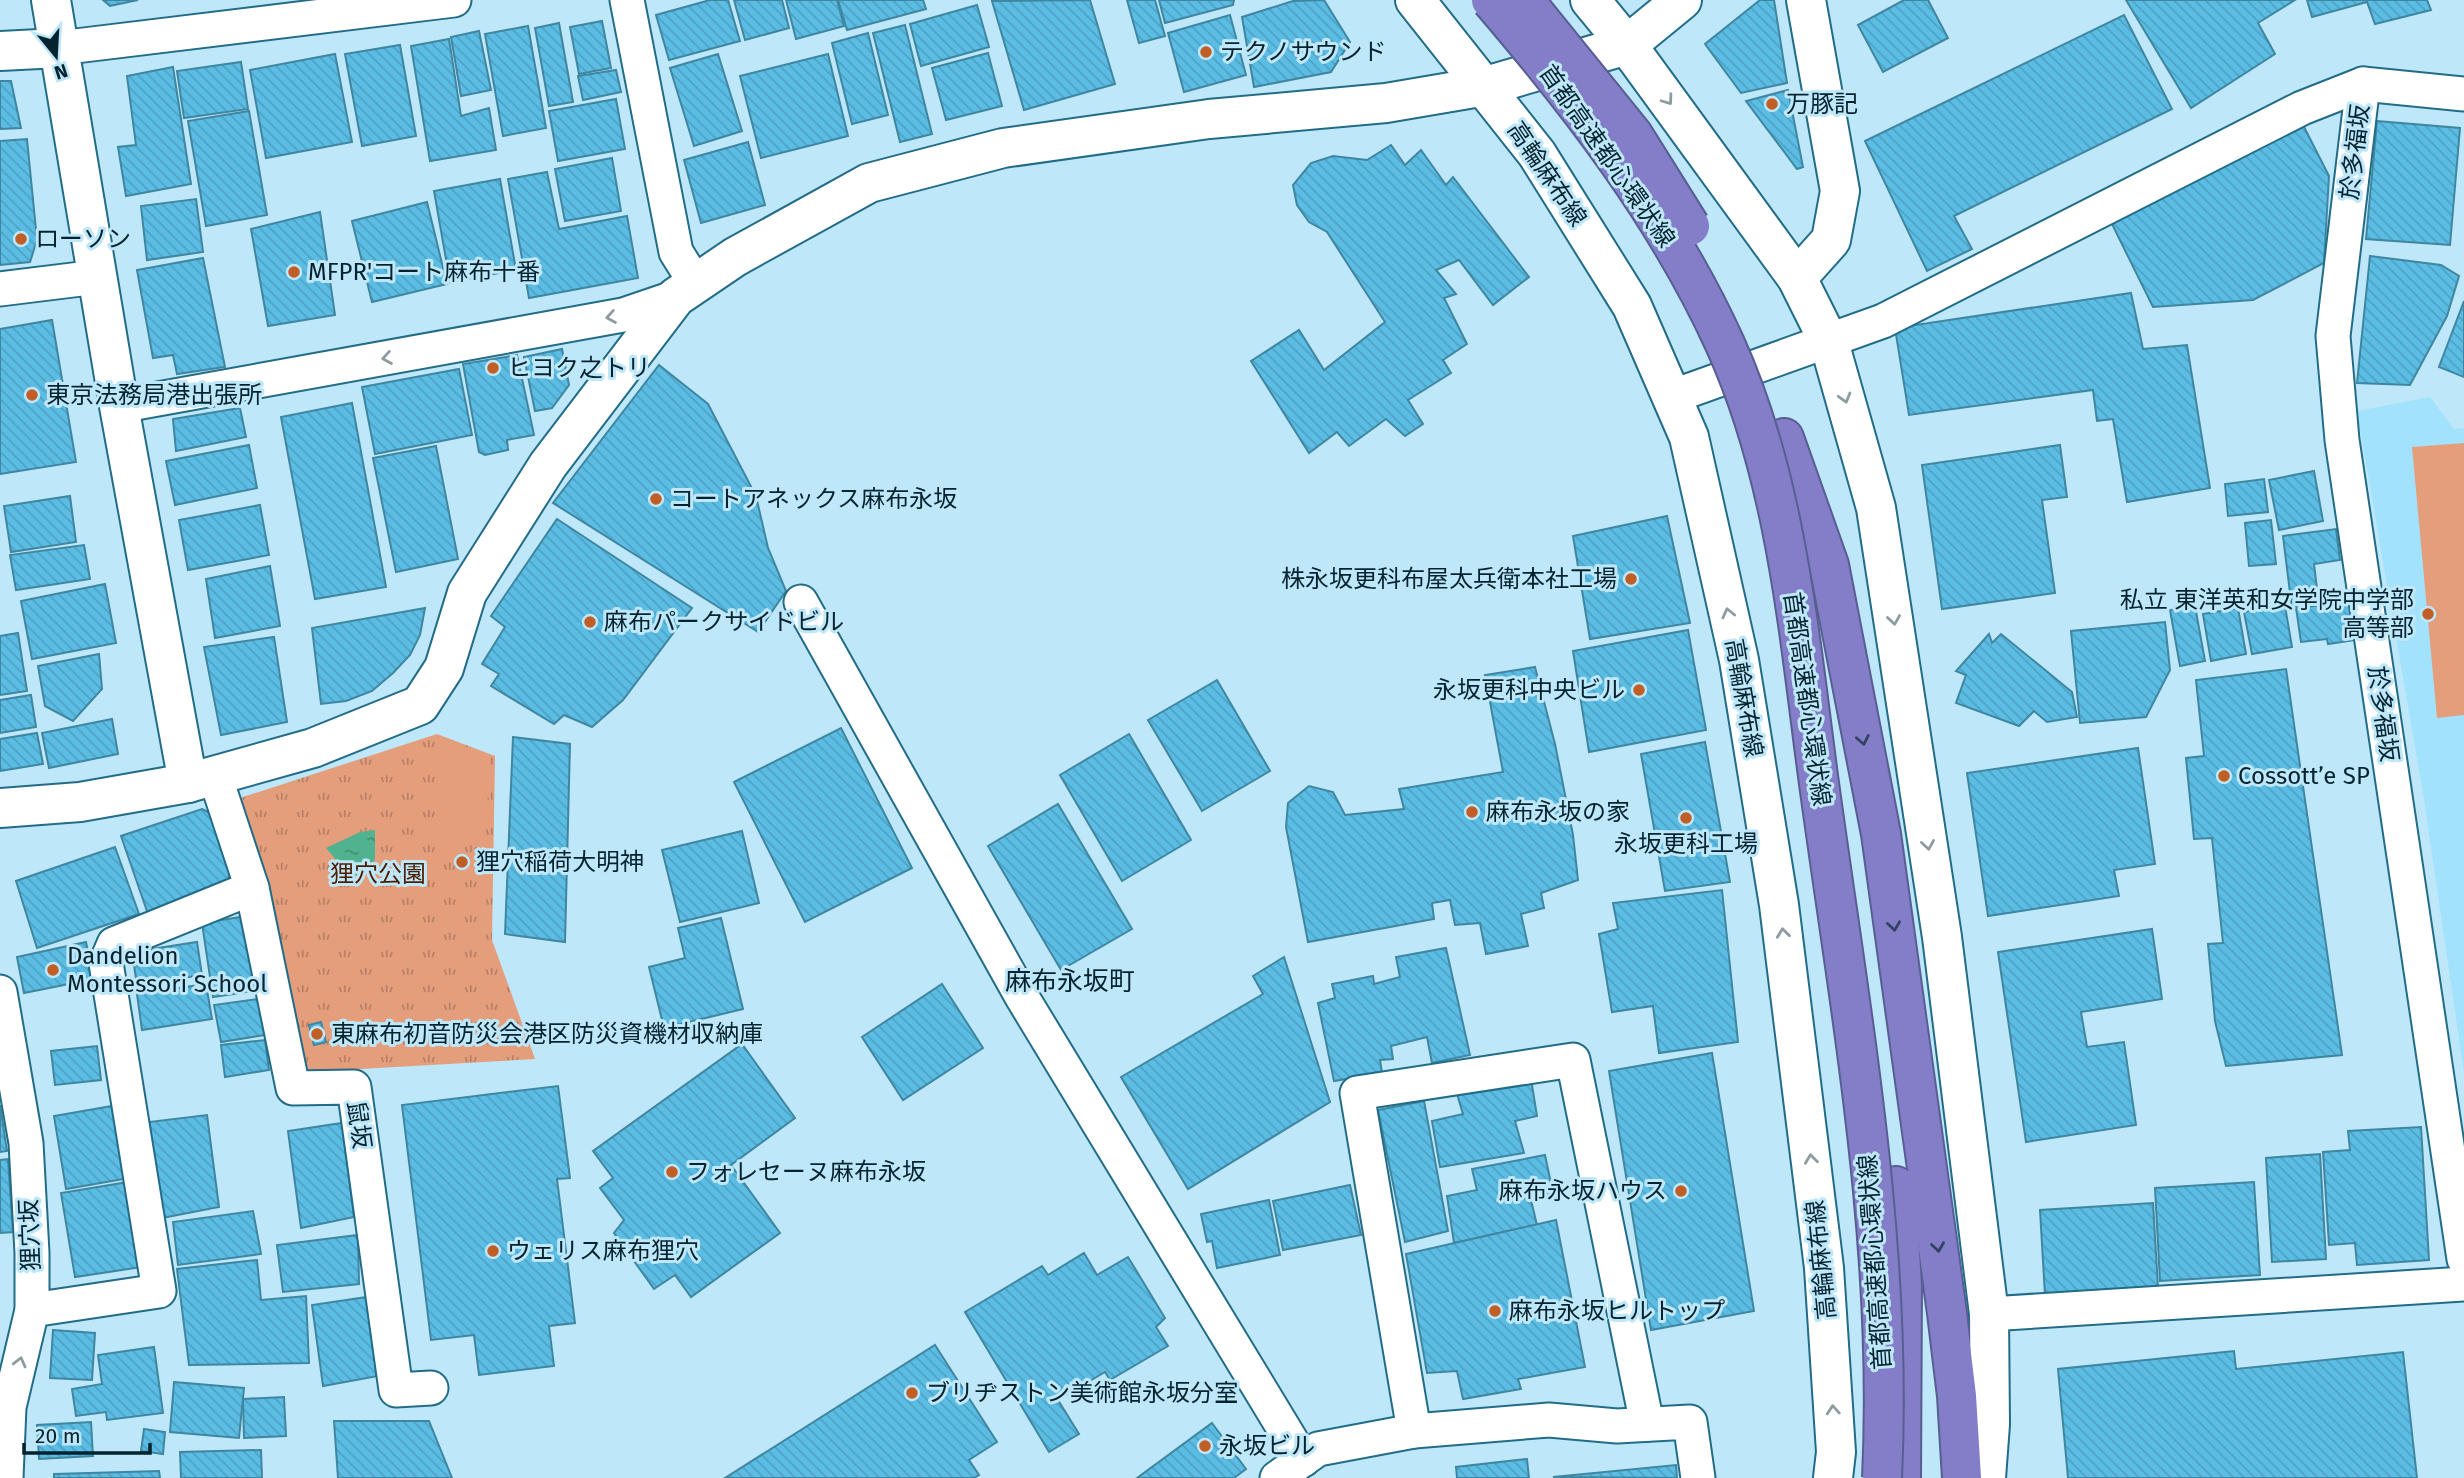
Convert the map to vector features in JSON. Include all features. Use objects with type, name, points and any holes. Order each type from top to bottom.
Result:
[{"type":"highway","name":"首都高速都心環状線","points":[[1491,0],[1571,100],[1640,195],[1695,285],[1725,345],[1762,445],[1792,593],[1874,1190],[1882,1291],[1882,1478]]},
{"type":"highway","points":[[1518,0],[1600,115],[1638,175],[1689,266],[1725,345]]},
{"type":"highway","name":"首都高速都心環状線","points":[[1524,0],[1633,135],[1692,230],[1747,334],[1784,438],[1802,511],[1816,588],[1912,1183],[1902,1285],[1901,1478]]},
{"type":"highway","points":[[1542,0],[1569,35],[1633,135]]},
{"type":"highway","points":[[1912,1183],[1957,1396],[1962,1478]]},
{"type":"main road","points":[[51,0],[119,406],[202,780]]},
{"type":"main road","name":"高輪麻布線","points":[[1415,0],[1486,86],[1537,154],[1632,306],[1689,438],[1739,660],[1779,905],[1824,1268],[1836,1452],[1833,1478]]},
{"type":"main road","points":[[1590,0],[1627,45],[1797,278],[1829,342],[1876,508],[1942,937],[1989,1314],[1990,1424],[1986,1478]]},
{"type":"main road","points":[[0,808],[80,802],[202,780],[313,748],[420,705],[444,668],[467,593],[548,465],[686,291],[735,257],[869,183],[1003,148],[1209,119],[1386,103],[1486,86],[1627,45],[1682,0]]},
{"type":"main road","points":[[1797,278],[1831,240],[1840,191],[1807,0]]},
{"type":"main road","points":[[0,51],[59,48]]},
{"type":"street","points":[[59,48],[454,0]]},
{"type":"street","points":[[119,406],[623,315],[686,291],[627,0]]},
{"type":"street","points":[[1671,397],[1883,321],[2302,108],[2363,84],[2464,94]]},
{"type":"street","name":"於多福坂","points":[[2363,84],[2333,336],[2340,414],[2464,1259]]},
{"type":"street","points":[[0,289],[97,277]]},
{"type":"street","points":[[801,602],[1290,1469],[1318,1449],[1414,1431],[1549,1420],[1617,1426],[1690,1422],[1698,1478]]},
{"type":"street","points":[[32,1310],[159,1291],[106,963],[114,944],[252,888],[202,780]]},
{"type":"street","name":"鼠坂","points":[[252,888],[293,1088],[354,1087],[396,1390],[431,1388]]},
{"type":"street","name":"狸穴坂","points":[[0,992],[4,1036],[26,1143],[32,1310],[9,1407],[6,1478]]},
{"type":"street","points":[[1414,1431],[1357,1093],[1573,1060],[1647,1424]]},
{"type":"street","points":[[1989,1314],[2464,1284]]},
{"type":"shaded area","name":"私立 東洋英和女学院中学部 高等部","points":[[2430,397],[2454,429],[2464,428],[2464,1073],[2424,799],[2357,411]]},
{"type":"green space","points":[[2464,443],[2464,715],[2437,718],[2412,447]]},
{"type":"green space","name":"狸穴公園","points":[[437,734],[495,756],[492,940],[535,1059],[307,1072],[270,913],[237,799]]},
{"type":"green space","points":[[444,741],[490,759],[485,844],[438,844]]},
{"type":"water","points":[[375,830],[375,859],[362,879],[343,868],[326,848],[360,832]]},
{"type":"building","points":[[103,0],[138,0],[110,6]]},
{"type":"building","points":[[710,0],[728,0],[740,41],[669,60],[656,15]]},
{"type":"building","points":[[734,0],[782,0],[789,28],[745,40]]},
{"type":"building","points":[[786,0],[837,0],[844,26],[796,39]]},
{"type":"building","points":[[838,0],[923,0],[926,9],[847,30]]},
{"type":"building","points":[[1090,0],[1115,84],[1024,110],[992,1]]},
{"type":"building","points":[[1127,0],[1155,0],[1165,36],[1139,43]]},
{"type":"building","points":[[1159,0],[1234,0],[1233,5],[1165,23]]},
{"type":"building","points":[[1324,0],[1350,42],[1331,72],[1254,87],[1242,17],[1293,1]]},
{"type":"building","points":[[1760,0],[1774,0],[1787,83],[1741,93],[1705,44]]},
{"type":"building","points":[[1904,0],[1928,0],[1948,38],[1883,72],[1858,25]]},
{"type":"building","points":[[2126,0],[2295,0],[2258,23],[2275,54],[2191,108]]},
{"type":"building","points":[[2307,0],[2427,0],[2431,10],[2375,24],[2367,2],[2312,17]]},
{"type":"building","points":[[977,5],[989,47],[921,66],[910,24]]},
{"type":"building","points":[[1230,15],[1246,75],[1184,92],[1168,33]]},
{"type":"building","points":[[2124,15],[2172,109],[1954,216],[1972,249],[1927,271],[1865,141]]},
{"type":"building","points":[[602,21],[611,68],[579,74],[570,27]]},
{"type":"building","points":[[559,23],[573,102],[549,106],[535,28]]},
{"type":"building","points":[[905,25],[932,134],[900,142],[873,33]]},
{"type":"building","points":[[528,26],[546,128],[503,136],[485,34]]},
{"type":"building","points":[[479,31],[491,90],[461,96],[451,37]]},
{"type":"building","points":[[868,33],[888,115],[852,124],[832,43]]},
{"type":"building","points":[[449,39],[461,116],[489,108],[496,150],[430,161],[411,46]]},
{"type":"building","points":[[400,45],[416,136],[362,146],[345,54]]},
{"type":"building","points":[[988,53],[1002,106],[946,120],[932,68]]},
{"type":"building","points":[[335,54],[352,142],[266,158],[250,70]]},
{"type":"building","points":[[718,54],[742,131],[694,146],[670,68]]},
{"type":"building","points":[[828,54],[848,136],[761,158],[740,76]]},
{"type":"building","points":[[241,62],[248,109],[184,118],[177,71]]},
{"type":"building","points":[[173,67],[191,184],[126,196],[118,147],[136,145],[127,76]]},
{"type":"building","points":[[616,70],[621,92],[583,100],[578,76]]},
{"type":"building","points":[[0,81],[11,81],[21,128],[0,129]]},
{"type":"building","points":[[1788,90],[1803,167],[1797,169],[1746,101]]},
{"type":"building","points":[[616,99],[625,149],[558,161],[549,111]]},
{"type":"building","points":[[249,111],[267,215],[206,226],[188,121]]},
{"type":"building","points":[[2301,121],[2329,176],[2324,263],[2253,300],[2153,307],[2110,220]]},
{"type":"building","points":[[2377,121],[2460,128],[2450,245],[2366,239]]},
{"type":"building","points":[[27,139],[37,240],[30,262],[0,265],[0,141]]},
{"type":"building","points":[[748,142],[765,205],[701,223],[684,160]]},
{"type":"building","points":[[1391,145],[1405,165],[1421,150],[1446,185],[1453,177],[1529,277],[1493,305],[1459,260],[1436,270],[1456,294],[1444,298],[1467,344],[1443,360],[1451,373],[1408,400],[1423,424],[1405,436],[1386,419],[1349,446],[1337,432],[1309,453],[1251,361],[1299,330],[1324,370],[1385,322],[1327,232],[1309,222],[1297,205],[1293,185],[1311,163],[1333,156],[1367,160]]},
{"type":"building","points":[[612,158],[621,211],[565,221],[555,169]]},
{"type":"building","points":[[547,172],[559,229],[627,216],[638,278],[529,298],[508,179]]},
{"type":"building","points":[[500,179],[516,270],[450,282],[434,191]]},
{"type":"building","points":[[196,199],[203,252],[147,260],[141,206]]},
{"type":"building","points":[[427,202],[447,284],[372,302],[352,221]]},
{"type":"building","name":"MFPR'コート麻布十番","points":[[320,212],[335,315],[268,326],[251,229]]},
{"type":"building","points":[[2370,256],[2441,265],[2459,276],[2447,316],[2410,385],[2357,383]]},
{"type":"building","points":[[203,258],[225,367],[177,374],[173,355],[153,358],[137,270]]},
{"type":"building","points":[[2131,293],[2143,349],[2187,345],[2210,488],[2127,502],[2113,419],[2097,421],[2093,390],[1909,415],[1895,328]]},
{"type":"building","points":[[2464,301],[2464,377],[2439,367]]},
{"type":"building","name":"東京法務局港出張所","points":[[52,320],[76,462],[0,474],[0,329]]},
{"type":"building","points":[[562,349],[569,385],[552,408],[535,411],[524,357]]},
{"type":"building","points":[[517,355],[534,435],[507,440],[508,450],[485,455],[479,452],[463,364]]},
{"type":"building","name":"コートアネックス麻布永坂","points":[[659,365],[708,404],[756,496],[768,548],[786,591],[758,632],[553,503]]},
{"type":"building","points":[[459,369],[472,435],[375,454],[362,387]]},
{"type":"building","points":[[352,403],[386,587],[315,599],[281,417]]},
{"type":"building","points":[[240,408],[246,437],[176,451],[173,419]]},
{"type":"building","points":[[249,445],[257,488],[175,505],[166,461]]},
{"type":"building","points":[[2060,445],[2067,497],[2042,500],[2055,593],[1942,609],[1922,465]]},
{"type":"building","points":[[436,446],[458,559],[396,572],[373,458]]},
{"type":"building","points":[[2314,471],[2323,521],[2279,530],[2269,480]]},
{"type":"building","points":[[2264,479],[2268,512],[2228,516],[2225,484]]},
{"type":"building","points":[[70,496],[76,542],[11,552],[4,506]]},
{"type":"building","points":[[260,505],[269,555],[188,570],[179,520]]},
{"type":"building","name":"株永坂更科布屋太兵衛本社工場","points":[[1667,516],[1690,623],[1590,639],[1573,536]]},
{"type":"building","name":"麻布パークサイドビル","points":[[557,519],[692,608],[623,700],[592,727],[564,715],[554,724],[491,686],[499,674],[482,664],[505,627],[491,616]]},
{"type":"building","points":[[2271,520],[2276,564],[2249,566],[2245,523]]},
{"type":"building","points":[[2336,529],[2340,560],[2314,564],[2319,605],[2292,609],[2283,536]]},
{"type":"building","points":[[84,545],[90,579],[16,590],[10,555]]},
{"type":"building","points":[[270,566],[280,626],[215,638],[206,579]]},
{"type":"building","points":[[105,584],[116,643],[32,659],[21,601]]},
{"type":"building","points":[[2348,591],[2355,640],[2328,644],[2327,639],[2301,642],[2296,608],[2322,605],[2321,595]]},
{"type":"building","points":[[2195,606],[2205,661],[2180,666],[2170,610]]},
{"type":"building","points":[[2285,606],[2292,647],[2252,654],[2244,612]]},
{"type":"building","points":[[425,608],[420,635],[410,655],[393,673],[372,691],[346,701],[321,704],[312,628]]},
{"type":"building","points":[[2238,608],[2246,654],[2211,661],[2203,614]]},
{"type":"building","points":[[2165,622],[2170,670],[2146,717],[2080,723],[2071,631]]},
{"type":"building","name":"永坂更科中央ビル","points":[[1688,630],[1706,730],[1589,752],[1573,651]]},
{"type":"building","points":[[18,633],[27,691],[0,695],[0,636]]},
{"type":"building","points":[[1989,634],[1992,643],[2001,634],[2072,692],[2077,717],[2047,722],[2034,711],[2019,726],[1956,703],[1966,675],[1956,671]]},
{"type":"building","points":[[274,637],[287,722],[221,735],[204,647]]},
{"type":"building","points":[[99,654],[102,689],[73,721],[45,706],[38,666]]},
{"type":"building","name":"麻布永坂の家","points":[[1535,667],[1555,744],[1573,835],[1578,880],[1541,893],[1544,908],[1521,914],[1528,946],[1486,954],[1480,923],[1455,925],[1450,900],[1432,903],[1434,919],[1308,942],[1286,827],[1288,803],[1309,786],[1333,792],[1345,815],[1404,809],[1399,789],[1503,772],[1485,675]]},
{"type":"building","points":[[2286,669],[2342,1055],[2226,1066],[2215,1021],[2208,944],[2223,943],[2212,838],[2194,839],[2186,758],[2204,756],[2196,680]]},
{"type":"building","points":[[1217,680],[1270,771],[1202,811],[1148,720]]},
{"type":"building","points":[[31,695],[36,727],[0,733],[0,700]]},
{"type":"building","points":[[112,719],[118,754],[49,768],[42,733]]},
{"type":"building","points":[[841,728],[912,868],[805,922],[734,782]]},
{"type":"building","points":[[37,733],[43,764],[0,771],[0,739]]},
{"type":"building","points":[[1129,734],[1191,840],[1122,881],[1060,775]]},
{"type":"building","points":[[513,737],[570,744],[565,942],[505,934]]},
{"type":"building","name":"永坂更科工場","points":[[1705,742],[1730,882],[1665,891],[1641,754]]},
{"type":"building","points":[[2138,748],[2155,864],[2114,870],[2119,896],[1988,916],[1967,773]]},
{"type":"building","points":[[1058,804],[1132,929],[1061,970],[988,846]]},
{"type":"building","points":[[202,809],[212,814],[232,865],[227,884],[148,914],[121,836]]},
{"type":"building","points":[[742,831],[759,903],[680,922],[662,850]]},
{"type":"building","points":[[115,847],[139,914],[37,948],[16,881]]},
{"type":"building","points":[[1722,890],[1738,1042],[1659,1053],[1653,1006],[1612,1012],[1599,934],[1618,929],[1613,903]]},
{"type":"building","points":[[247,916],[266,989],[213,997],[202,923]]},
{"type":"building","points":[[721,918],[743,1009],[664,1028],[649,967],[685,958],[678,928]]},
{"type":"building","points":[[2152,929],[2162,999],[2081,1012],[2087,1047],[2124,1042],[2136,1125],[2026,1142],[1998,952]]},
{"type":"building","points":[[86,942],[94,979],[24,993],[17,957]]},
{"type":"building","points":[[197,942],[202,975],[137,985],[132,952]]},
{"type":"building","points":[[1446,948],[1470,1055],[1432,1063],[1427,1037],[1391,1046],[1393,1059],[1380,1060],[1382,1073],[1334,1081],[1318,1003],[1335,998],[1332,984],[1373,976],[1374,984],[1400,977],[1396,957]]},
{"type":"building","points":[[1284,957],[1330,1102],[1188,1189],[1121,1077],[1263,994],[1253,976]]},
{"type":"building","points":[[206,984],[212,1019],[142,1030],[137,994]]},
{"type":"building","points":[[942,984],[983,1048],[903,1100],[862,1037]]},
{"type":"building","points":[[266,998],[272,1034],[221,1042],[214,1005]]},
{"type":"building","name":"東麻布初音防災会港区防災資機材収納庫","points":[[321,1022],[326,1042],[314,1045],[309,1025]]},
{"type":"building","points":[[265,1040],[269,1070],[225,1077],[221,1045]]},
{"type":"building","name":"フォレセーヌ麻布永坂","points":[[742,1044],[795,1118],[731,1165],[780,1233],[691,1297],[675,1275],[654,1289],[614,1233],[624,1220],[600,1188],[613,1178],[593,1151]]},
{"type":"building","points":[[97,1046],[101,1080],[55,1085],[51,1051]]},
{"type":"building","name":"麻布永坂ハウス","points":[[1712,1053],[1754,1311],[1651,1330],[1609,1071]]},
{"type":"building","points":[[1531,1079],[1537,1116],[1515,1121],[1524,1153],[1440,1167],[1432,1121],[1463,1114],[1457,1094]]},
{"type":"building","name":"ウェリス麻布狸穴","points":[[558,1086],[570,1178],[557,1179],[575,1323],[549,1326],[554,1366],[479,1375],[474,1335],[431,1340],[402,1105]]},
{"type":"building","points":[[1424,1101],[1448,1231],[1405,1242],[1378,1110]]},
{"type":"building","points":[[0,1105],[7,1151],[0,1152]]},
{"type":"building","points":[[112,1106],[124,1179],[66,1189],[54,1116]]},
{"type":"building","points":[[207,1115],[219,1207],[162,1218],[149,1122]]},
{"type":"building","points":[[342,1123],[354,1217],[301,1228],[288,1131]]},
{"type":"building","points":[[2421,1127],[2429,1260],[2357,1265],[2355,1243],[2329,1245],[2323,1152],[2350,1150],[2348,1131]]},
{"type":"building","points":[[2320,1154],[2326,1259],[2272,1262],[2266,1158]]},
{"type":"building","points":[[1545,1155],[1553,1193],[1530,1196],[1537,1225],[1454,1243],[1447,1196],[1477,1190],[1472,1169]]},
{"type":"building","points":[[8,1159],[13,1232],[0,1233],[0,1160]]},
{"type":"building","points":[[128,1182],[142,1267],[75,1277],[61,1193]]},
{"type":"building","points":[[2254,1182],[2260,1275],[2160,1281],[2155,1188]]},
{"type":"building","points":[[1350,1185],[1361,1235],[1283,1250],[1273,1201]]},
{"type":"building","points":[[1269,1200],[1280,1255],[1217,1268],[1212,1241],[1207,1242],[1201,1214]]},
{"type":"building","points":[[2153,1203],[2158,1287],[2045,1295],[2040,1210]]},
{"type":"building","points":[[253,1211],[261,1254],[178,1265],[173,1222]]},
{"type":"building","name":"麻布永坂ヒルトップ","points":[[1556,1220],[1585,1367],[1518,1379],[1521,1389],[1463,1399],[1457,1371],[1427,1373],[1406,1254]]},
{"type":"building","points":[[358,1235],[359,1284],[283,1292],[277,1245]]},
{"type":"building","points":[[1084,1253],[1097,1275],[1128,1257],[1165,1318],[1156,1327],[1168,1346],[1110,1380],[1105,1372],[1058,1400],[1079,1434],[1049,1452],[965,1312],[1042,1266],[1048,1275]]},
{"type":"building","points":[[257,1260],[261,1300],[306,1296],[309,1363],[189,1365],[177,1269]]},
{"type":"building","points":[[367,1297],[378,1376],[323,1386],[312,1305]]},
{"type":"building","points":[[53,1330],[95,1333],[92,1380],[50,1378]]},
{"type":"building","name":"ブリヂストン美術館永坂分室","points":[[935,1345],[997,1442],[969,1460],[979,1475],[974,1478],[725,1478]]},
{"type":"building","points":[[154,1347],[163,1413],[107,1420],[106,1412],[76,1416],[72,1389],[102,1384],[98,1355]]},
{"type":"building","points":[[2234,1351],[2236,1369],[2403,1352],[2417,1478],[2068,1478],[2058,1369]]},
{"type":"building","points":[[174,1382],[244,1388],[239,1438],[170,1432]]},
{"type":"building","points":[[284,1397],[286,1436],[244,1438],[243,1399]]},
{"type":"building","points":[[334,1421],[429,1421],[452,1478],[338,1478]]},
{"type":"building","points":[[91,1422],[93,1456],[39,1459],[37,1425]]},
{"type":"building","name":"永坂ビル","points":[[1212,1423],[1246,1469],[1234,1478],[1137,1478]]},
{"type":"building","points":[[144,1429],[165,1432],[163,1454],[141,1451]]},
{"type":"building","points":[[261,1450],[262,1478],[181,1478],[180,1452]]},
{"type":"building","points":[[1527,1459],[1529,1478],[1457,1478],[1456,1467]]},
{"type":"building","points":[[1676,1465],[1677,1478],[1553,1477]]},
{"type":"building","points":[[159,1471],[160,1478],[54,1478],[54,1474]]},
{"type":"place","name":"テクノサウンド","points":[[1206,52]]},
{"type":"place","name":"万豚記","points":[[1772,104]]},
{"type":"place","name":"ローソン","points":[[21,239]]},
{"type":"place","name":"MFPR'コート麻布十番","points":[[294,272]]},
{"type":"place","name":"ヒヨク之トリ","points":[[493,368]]},
{"type":"place","name":"東京法務局港出張所","points":[[32,395]]},
{"type":"place","name":"コートアネックス麻布永坂","points":[[656,499]]},
{"type":"place","name":"株永坂更科布屋太兵衛本社工場","points":[[1631,579]]},
{"type":"place","name":"私立 東洋英和女学院中学部 高等部","points":[[2428,614]]},
{"type":"place","name":"麻布パークサイドビル","points":[[590,622]]},
{"type":"place","name":"永坂更科中央ビル","points":[[1639,690]]},
{"type":"place","name":"Cossott’e SP","points":[[2224,776]]},
{"type":"place","name":"麻布永坂の家","points":[[1472,812]]},
{"type":"place","name":"永坂更科工場","points":[[1686,818]]},
{"type":"place","name":"狸穴稲荷大明神","points":[[462,862]]},
{"type":"place","name":"Dandelion Montessori School","points":[[53,970]]},
{"type":"place","name":"東麻布初音防災会港区防災資機材収納庫","points":[[317,1034]]},
{"type":"place","name":"フォレセーヌ麻布永坂","points":[[672,1172]]},
{"type":"place","name":"麻布永坂ハウス","points":[[1681,1191]]},
{"type":"place","name":"ウェリス麻布狸穴","points":[[493,1251]]},
{"type":"place","name":"麻布永坂ヒルトップ","points":[[1495,1311]]},
{"type":"place","name":"ブリヂストン美術館永坂分室","points":[[912,1393]]},
{"type":"place","name":"永坂ビル","points":[[1205,1446]]},
{"type":"district","name":"麻布永坂町","points":[[1070,981]]}]
